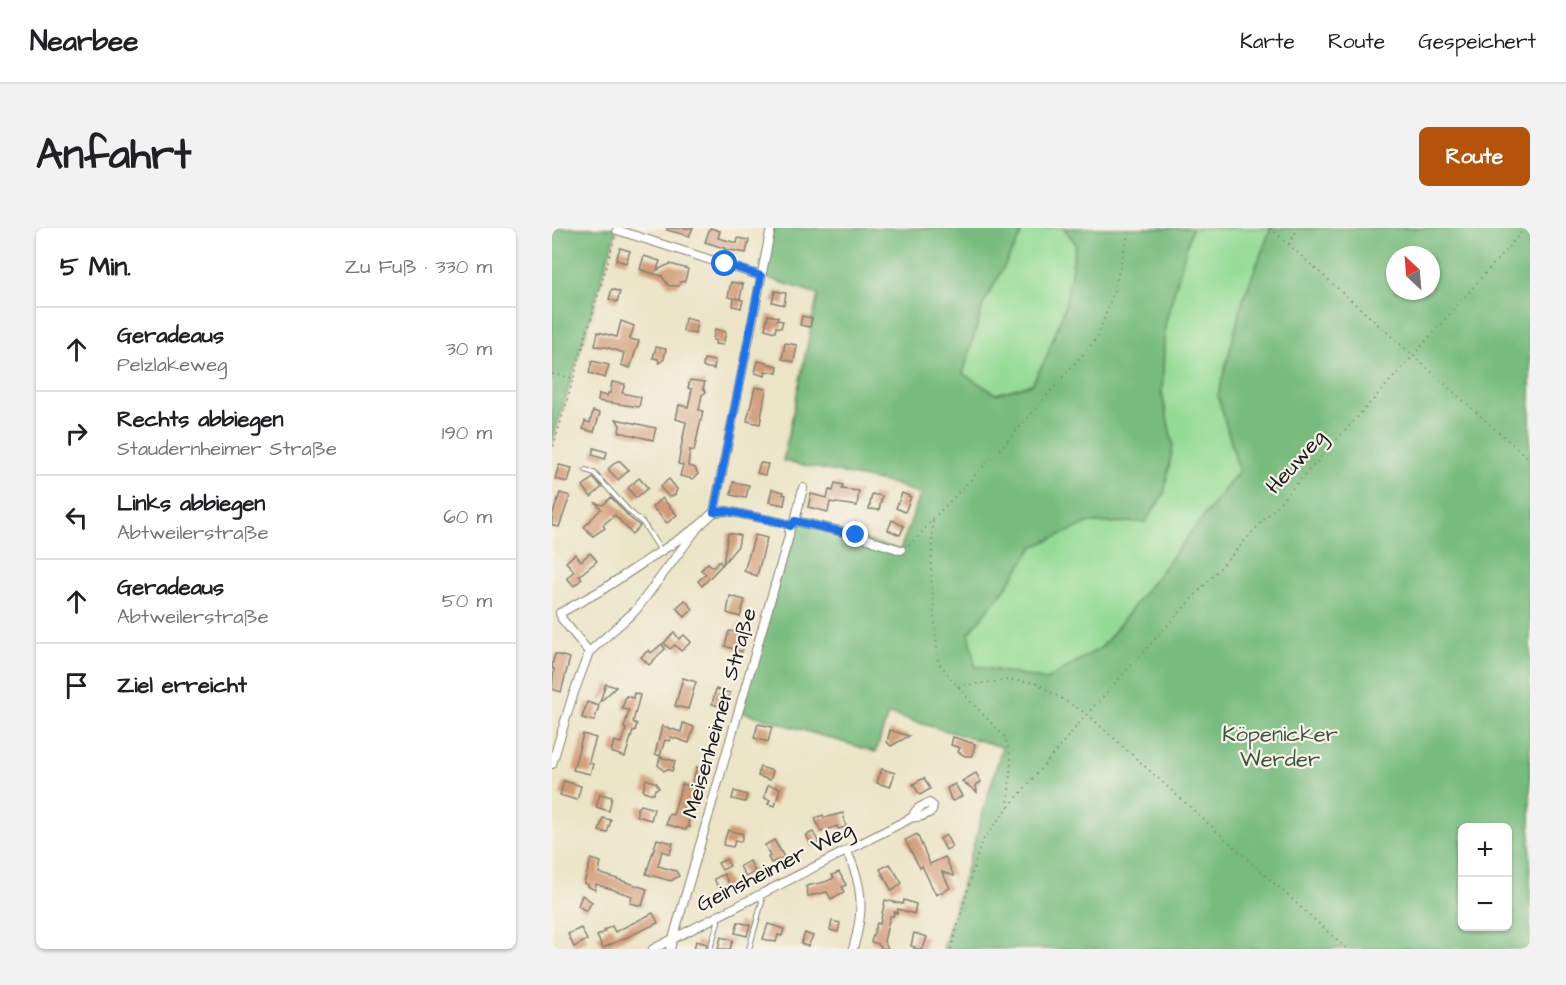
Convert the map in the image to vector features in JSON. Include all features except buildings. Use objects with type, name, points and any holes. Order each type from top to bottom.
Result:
[{"type":"street","points":[[552,764],[589,652],[636,610],[699,526],[714,512],[771,228]]},
{"type":"street","points":[[617,230],[761,276]]},
{"type":"street","name":"Meisenheimer Straße","points":[[670,949],[803,488]]},
{"type":"street","points":[[714,512],[727,511],[862,536],[900,550]]},
{"type":"street","points":[[589,652],[556,611],[587,599],[699,526]]},
{"type":"street","name":"Geinsheimer Weg","points":[[653,949],[913,817]]},
{"type":"street","points":[[846,852],[861,891],[861,921],[853,949]]},
{"type":"lane","points":[[586,470],[594,473],[628,511],[643,523],[661,550]]},
{"type":"lane","points":[[749,949],[762,902],[760,896]]},
{"type":"lane","points":[[710,949],[718,922],[717,918]]},
{"type":"path","points":[[900,550],[918,537],[1003,446],[1097,338],[1112,297],[1130,228]]},
{"type":"path","points":[[1270,228],[1530,460]]},
{"type":"path","points":[[1289,244],[1298,228]]},
{"type":"path","name":"Heuweg","points":[[951,949],[981,843],[1008,808],[1087,714],[1413,356],[1525,228]]},
{"type":"path","points":[[552,452],[617,230]]},
{"type":"path","points":[[552,374],[573,378]]},
{"type":"path","points":[[933,519],[931,574],[938,662],[1005,737],[1011,759],[1008,808]]},
{"type":"path","points":[[958,686],[1010,680],[1036,682],[1087,714],[1347,949]]},
{"type":"green space","points":[[552,228],[617,228],[552,444]]},
{"type":"green space","name":"Köpenicker Werder","points":[[771,228],[1022,228],[1020,237],[983,305],[963,374],[996,394],[1032,384],[1046,358],[1065,307],[1076,244],[1064,228],[1192,228],[1165,324],[1162,394],[1173,445],[1164,494],[1145,522],[1088,523],[1033,547],[1007,586],[969,633],[975,666],[1046,680],[1102,647],[1239,471],[1218,396],[1243,300],[1271,228],[1530,228],[1530,949],[943,949],[1002,747],[888,714],[876,752],[739,711],[795,521],[900,550],[920,495],[894,484],[783,461],[818,294],[761,276]]},
{"type":"green space","points":[[1022,228],[1064,228],[1076,244],[1065,307],[1046,358],[1032,384],[996,394],[963,374],[983,305],[1020,237]]},
{"type":"green space","points":[[1192,228],[1271,228],[1243,300],[1218,396],[1239,471],[1102,647],[1046,680],[975,666],[969,633],[1007,586],[1032,547],[1088,523],[1145,522],[1164,494],[1173,445],[1162,394],[1165,324]]},
{"type":"route","points":[[725,264],[761,276],[716,492],[714,512],[727,511],[790,526],[795,521],[856,535]]}]
